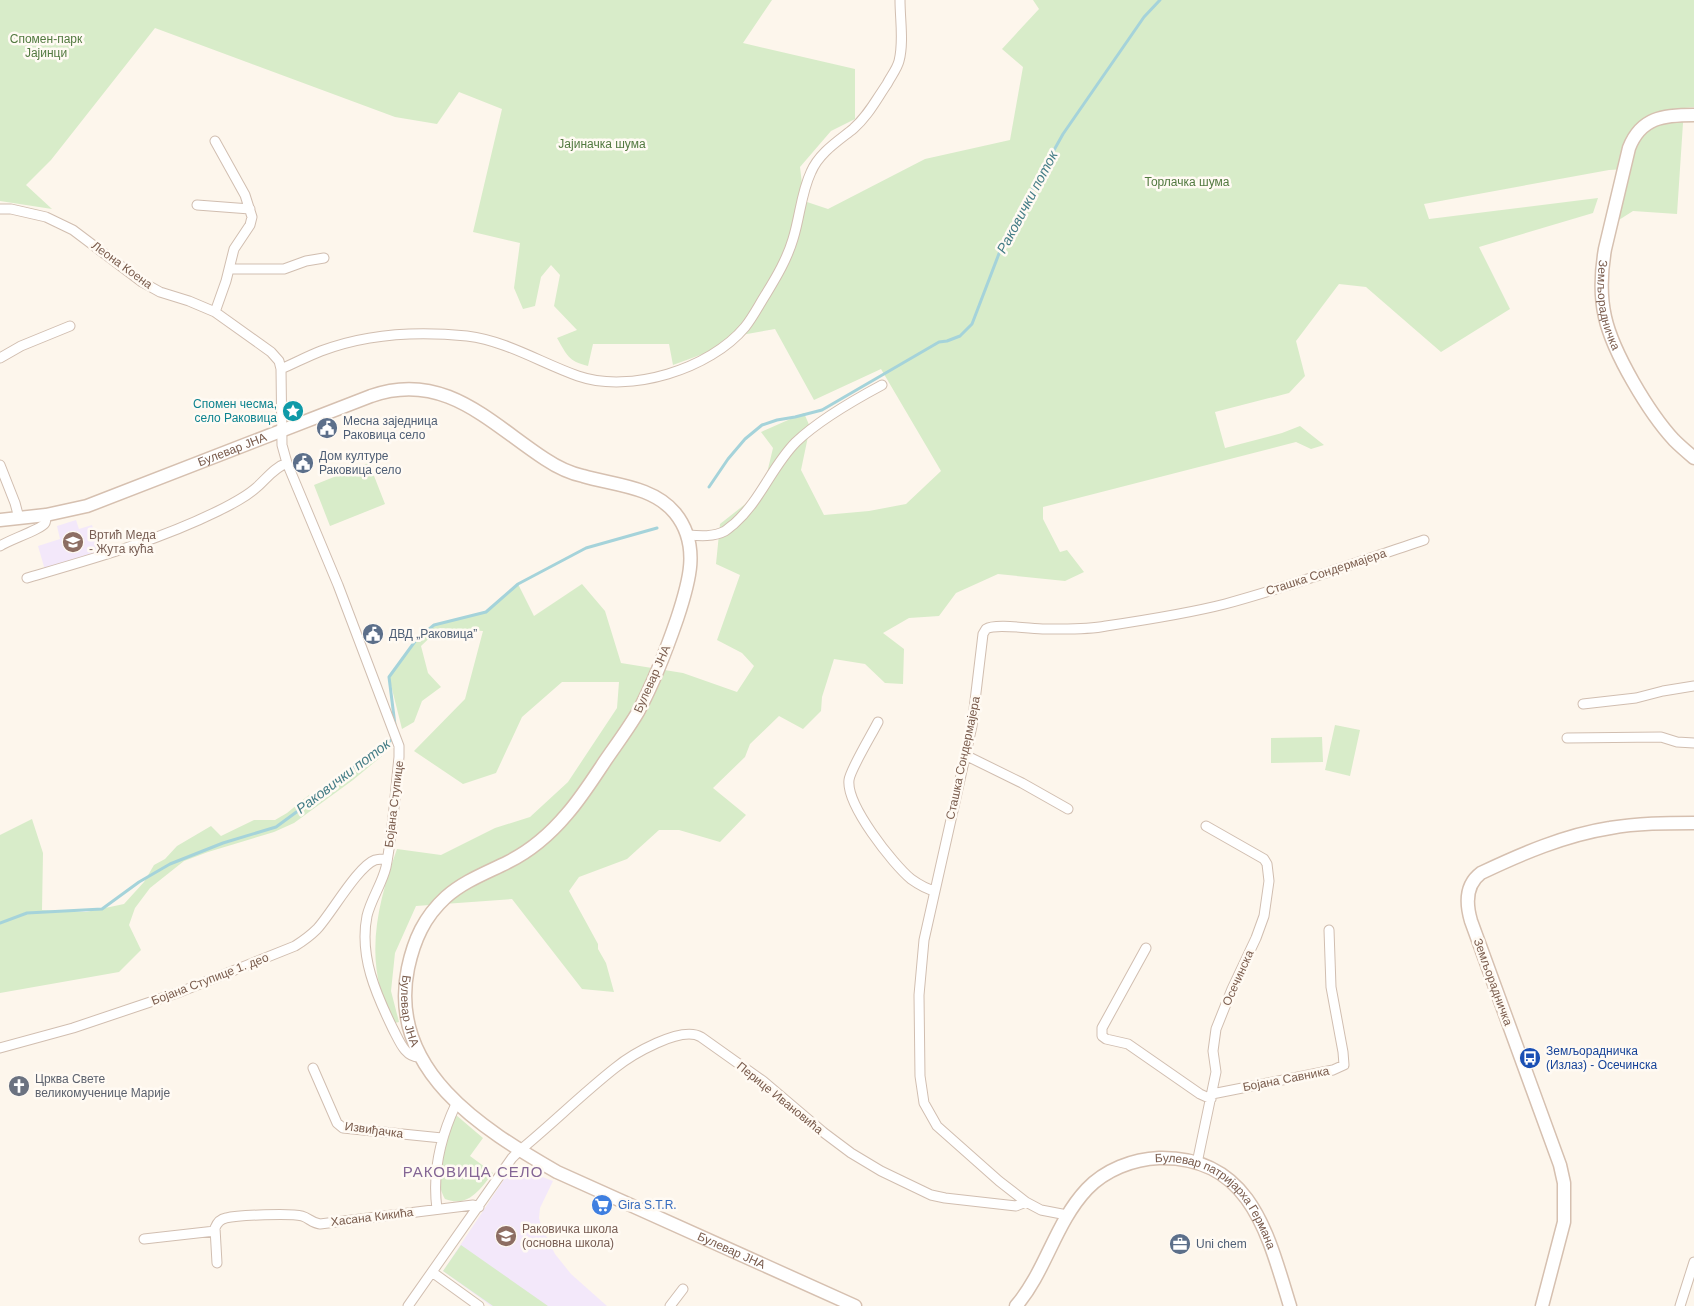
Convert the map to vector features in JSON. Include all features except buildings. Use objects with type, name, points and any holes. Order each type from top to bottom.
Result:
[{"type":"main road","name":"Земљорадничка","points":[[1694,115],[1659,117],[1642,128],[1633,139],[1629,148],[1605,249],[1602,290],[1607,324],[1614,344],[1629,374],[1664,428],[1694,458]]},
{"type":"main road","name":"Булевар ЈНА","points":[[0,520],[46,515],[87,506],[382,392],[412,388],[446,395],[462,402],[484,415],[554,466],[582,476],[642,491],[672,509],[682,522],[688,535],[691,562],[689,580],[668,644],[637,714],[596,775],[567,814],[551,831],[508,862],[463,884],[447,895],[432,910],[423,923],[416,940],[406,978],[405,1002],[409,1027],[420,1056],[432,1076],[456,1104],[519,1151],[557,1172],[855,1306]]},
{"type":"main road","name":"Земљорадничка","points":[[1542,1306],[1564,1222],[1564,1183],[1560,1165],[1474,930],[1468,909],[1469,890],[1475,878],[1481,873],[1537,849],[1580,834],[1632,825],[1694,823]]},
{"type":"main road","name":"Булевар патријарха Германа","points":[[1067,1215],[1088,1188],[1117,1168],[1160,1158],[1197,1163],[1220,1173],[1232,1182],[1252,1205],[1268,1236],[1290,1306]]},
{"type":"main road","points":[[1016,1306],[1034,1280],[1067,1215]]},
{"type":"street","points":[[282,431],[281,369],[340,345],[379,337],[404,334],[468,336],[520,350],[575,375],[620,383],[675,371],[705,358],[738,334],[755,312],[777,276],[790,249],[811,170],[829,148],[867,116],[896,70],[901,51],[900,0]]},
{"type":"street","points":[[215,141],[245,195],[250,209],[251,221],[234,249],[215,312]]},
{"type":"street","points":[[197,205],[250,209]]},
{"type":"street","name":"Леона Коена","points":[[0,209],[11,209],[46,217],[73,230],[142,282],[160,292],[215,312],[264,346],[277,358],[281,369]]},
{"type":"street","points":[[229,269],[284,269],[306,261],[324,258]]},
{"type":"street","points":[[0,358],[21,346],[70,326]]},
{"type":"street","points":[[688,535],[709,536],[726,531],[742,517],[796,442],[853,400],[882,385]]},
{"type":"street","name":"Бојана Ступице","points":[[282,431],[282,445],[286,462],[338,585],[398,744],[400,757],[387,859],[383,876],[367,916],[366,948],[368,965],[377,994],[402,1045],[410,1054],[420,1056]]},
{"type":"street","points":[[27,578],[98,558],[166,535],[239,500],[286,462]]},
{"type":"street","points":[[0,465],[3,480],[15,502],[19,518]]},
{"type":"street","points":[[0,546],[22,534],[41,527],[45,523],[46,515]]},
{"type":"street","name":"Сташка Сондермајера","points":[[1026,1202],[999,1182],[937,1126],[924,1103],[920,1076],[919,995],[924,940],[965,755],[976,699],[983,634],[986,629],[990,626],[1080,629],[1161,618],[1225,604],[1424,540]]},
{"type":"street","points":[[1583,704],[1636,698],[1663,690],[1694,686]]},
{"type":"street","points":[[878,722],[849,778],[850,788],[858,809],[876,839],[891,858],[910,878],[935,892]]},
{"type":"street","points":[[1567,738],[1661,737],[1677,742],[1694,743]]},
{"type":"street","points":[[965,755],[1022,783],[1068,809]]},
{"type":"street","name":"Осечинска","points":[[1197,1163],[1216,1072],[1213,1051],[1216,1029],[1259,931],[1264,916],[1269,881],[1268,864],[1264,859],[1206,826]]},
{"type":"street","name":"Бојана Ступице 1. део","points":[[0,1048],[73,1028],[171,995],[295,946],[311,936],[319,928],[353,881],[368,864],[377,859],[387,859]]},
{"type":"street","name":"Бојана Савника","points":[[1212,1096],[1333,1070],[1344,1065],[1331,986],[1329,930]]},
{"type":"street","points":[[1146,948],[1103,1026],[1102,1036],[1106,1039],[1128,1044],[1200,1094],[1212,1096]]},
{"type":"street","name":"Перице Ивановића","points":[[408,1306],[519,1151],[616,1068],[643,1049],[682,1034],[697,1035],[763,1081],[851,1153],[914,1188],[931,1195],[964,1201],[1016,1206],[1026,1202],[1041,1210],[1067,1215]]},
{"type":"street","name":"Извиђачка","points":[[313,1068],[338,1123],[343,1128],[442,1138]]},
{"type":"street","points":[[437,1209],[435,1194],[436,1167],[442,1138],[456,1104]]},
{"type":"street","name":"Хасана Кикића","points":[[215,1231],[216,1224],[225,1218],[250,1215],[300,1216],[320,1224],[473,1204],[479,1207]]},
{"type":"street","points":[[144,1239],[215,1231],[217,1263]]},
{"type":"street","points":[[1680,1306],[1694,1262]]},
{"type":"street","points":[[432,1272],[478,1306]]},
{"type":"street","points":[[670,1306],[683,1289]]},
{"type":"shaded area","name":"Вртић Меда - Жута кућа","points":[[76,520],[79,529],[92,525],[101,553],[45,570],[38,546],[60,539],[57,526]]},
{"type":"shaded area","name":"Раковичка школа (основна школа)","points":[[513,1166],[553,1181],[540,1208],[539,1218],[542,1228],[555,1254],[571,1274],[607,1306],[491,1306],[443,1271]]},
{"type":"green space","name":"Торлачка шума","points":[[0,0],[772,0],[743,43],[855,69],[855,119],[831,131],[800,167],[804,201],[828,209],[925,159],[1010,140],[1023,67],[1002,49],[1039,9],[1033,0],[1694,0],[1694,107],[1684,108],[1677,214],[1633,211],[1611,225],[1627,169],[1609,170],[1424,204],[1429,219],[1598,198],[1593,213],[1479,247],[1510,309],[1441,352],[1366,287],[1339,284],[1296,341],[1305,376],[1289,393],[1215,412],[1225,448],[1282,433],[1300,426],[1324,445],[1311,449],[1296,442],[1043,507],[1043,519],[1060,552],[1067,550],[1084,572],[1065,581],[998,574],[956,593],[939,616],[909,618],[883,633],[904,649],[903,684],[885,683],[865,664],[834,659],[822,697],[821,711],[803,729],[779,716],[750,744],[745,757],[713,788],[746,815],[720,842],[679,830],[659,830],[627,859],[579,877],[569,891],[598,944],[598,949],[606,963],[614,992],[582,989],[512,899],[416,906],[395,953],[391,991],[399,1022],[395,1023],[380,988],[375,952],[381,900],[397,849],[441,855],[495,828],[530,817],[568,782],[617,708],[619,682],[562,682],[522,717],[496,773],[463,784],[414,751],[465,699],[483,631],[440,628],[421,646],[428,673],[441,687],[422,701],[414,722],[402,729],[389,677],[416,640],[434,625],[486,612],[518,584],[534,616],[582,584],[605,611],[621,663],[683,673],[737,692],[754,666],[742,653],[717,640],[740,575],[716,564],[720,524],[763,490],[773,448],[761,432],[804,413],[810,427],[801,470],[824,515],[869,511],[906,504],[941,471],[881,369],[814,400],[775,329],[730,337],[711,351],[673,365],[669,344],[593,344],[588,366],[572,359],[557,338],[577,330],[554,306],[560,275],[551,265],[541,277],[535,306],[523,309],[514,288],[520,243],[473,232],[502,109],[459,92],[437,124],[395,117],[155,28],[51,160],[26,185],[52,209],[0,201]]},
{"type":"green space","points":[[369,463],[385,504],[330,526],[314,485]]},
{"type":"green space","points":[[1335,725],[1360,730],[1350,776],[1325,770]]},
{"type":"green space","points":[[1322,737],[1323,762],[1271,763],[1271,738]]},
{"type":"green space","points":[[382,756],[353,780],[294,823],[274,832],[184,861],[150,888],[135,908],[129,925],[141,950],[119,972],[0,993],[0,835],[32,819],[43,853],[42,910],[86,912],[124,904],[144,882],[154,865],[165,859],[177,846],[211,826],[221,836],[254,820],[275,820],[309,795],[328,790],[361,761]]},
{"type":"green space","points":[[456,1115],[483,1138],[470,1156],[493,1173],[478,1191],[461,1201],[445,1199],[441,1190],[440,1179],[442,1157]]},
{"type":"green space","points":[[461,1245],[548,1306],[493,1306],[443,1271]]},
{"type":"waterway","name":"Раковички поток","points":[[709,487],[728,459],[745,439],[762,425],[822,410],[939,342],[960,336],[972,324],[1005,238],[1063,134],[1144,17],[1160,0]]},
{"type":"waterway","name":"Раковички поток","points":[[395,725],[389,677],[416,640],[434,625],[486,612],[518,584],[586,548],[657,528]]},
{"type":"waterway","name":"Раковички поток","points":[[0,923],[27,913],[102,909],[139,882],[170,864],[223,843],[276,827],[336,783],[361,761],[394,738]]},
{"type":"place","name":"Спомен чесма, село Раковица","points":[[293,411]]},
{"type":"place","name":"Месна заједница Раковица село","points":[[327,428]]},
{"type":"place","name":"Дом културе Раковица село","points":[[303,463]]},
{"type":"place","name":"Вртић Меда - Жута кућа","points":[[73,542]]},
{"type":"place","name":"ДВД „Раковица”","points":[[373,634]]},
{"type":"place","name":"Земљорадничка (Излаз) - Осечинска","points":[[1530,1058]]},
{"type":"place","name":"Црква Свете великомученице Марије","points":[[19,1086]]},
{"type":"place","name":"Gira S.T.R.","points":[[602,1205]]},
{"type":"place","name":"Раковичка школа (основна школа)","points":[[506,1236]]},
{"type":"place","name":"Uni chem","points":[[1180,1244]]},
{"type":"district","name":"РАКОВИЦА СЕЛО","points":[[473,1172]]},
{"type":"park label","name":"Спомен-парк Јајинци","points":[[46,46]]},
{"type":"park label","name":"Јајиначка шума","points":[[602,144]]}]
